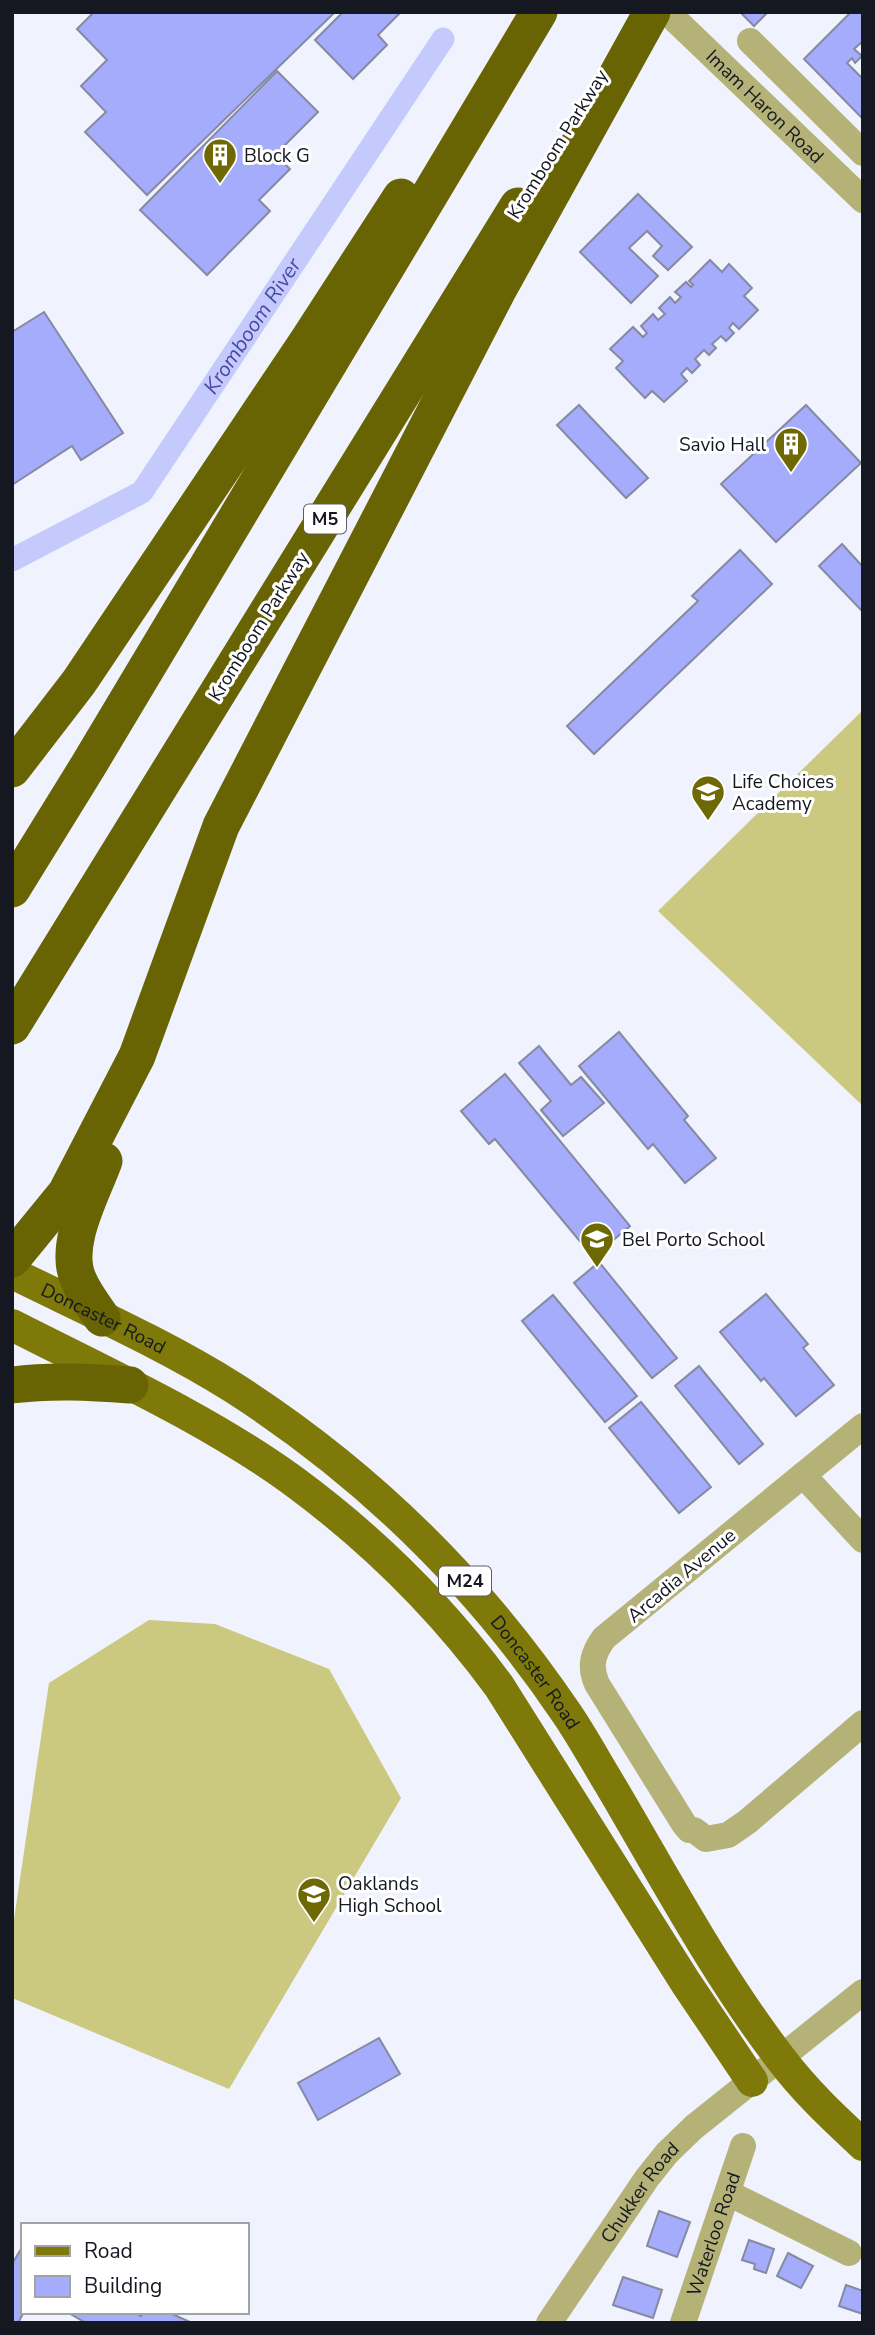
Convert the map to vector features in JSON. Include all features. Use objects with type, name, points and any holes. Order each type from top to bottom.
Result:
[{"type":"highway","points":[[12,769],[86,671],[307,342],[449,121],[498,53],[532,12]]},
{"type":"highway","points":[[12,889],[89,765],[539,12]]},
{"type":"highway","name":"Kromboom Parkway","points":[[12,1026],[638,12]]},
{"type":"highway","points":[[102,1318],[79,1281],[74,1265],[74,1246],[105,1160],[137,1056],[221,826],[498,290],[652,12]]},
{"type":"highway","points":[[12,1259],[66,1193],[137,1056]]},
{"type":"highway","points":[[12,1385],[57,1381],[130,1385]]},
{"type":"main road","name":"Doncaster Road","points":[[12,1273],[232,1387],[316,1444],[409,1523],[444,1558],[480,1597],[567,1714],[710,1954],[780,2058]]},
{"type":"main road","name":"Doncaster Road","points":[[12,1325],[214,1430],[291,1480],[379,1550],[439,1612],[499,1686],[686,1983],[752,2081]]},
{"type":"main road","name":"M24","points":[[780,2058],[817,2101],[863,2145]]},
{"type":"street","name":"Imam Haron Road","points":[[667,12],[863,200]]},
{"type":"street","points":[[750,41],[863,153]]},
{"type":"street","name":"Arcadia Avenue","points":[[863,1426],[604,1638],[597,1648],[591,1668],[689,1830],[706,1839],[728,1835],[747,1822],[863,1723]]},
{"type":"street","points":[[803,1475],[863,1540]]},
{"type":"street","name":"Chukker Road","points":[[550,2323],[647,2178],[667,2153],[694,2127],[863,1992]]},
{"type":"street","name":"Waterloo Road","points":[[683,2323],[743,2146]]},
{"type":"street","points":[[728,2193],[849,2253]]},
{"type":"shaded area","points":[[863,710],[863,1106],[658,911]]},
{"type":"shaded area","points":[[149,1620],[215,1624],[329,1669],[401,1798],[229,2089],[12,1998],[12,1933],[49,1683]]},
{"type":"building","points":[[94,12],[335,12],[147,195],[85,132],[106,112],[81,86],[107,60],[77,29]]},
{"type":"building","points":[[343,12],[401,12],[378,35],[387,45],[353,79],[315,40]]},
{"type":"building","points":[[740,12],[768,12],[754,26]]},
{"type":"building","points":[[851,12],[863,12],[863,41],[854,49],[862,56],[855,63],[852,58],[847,63],[863,79],[863,119],[804,59]]},
{"type":"building","name":"Block G","points":[[277,71],[318,112],[275,155],[290,169],[259,200],[270,211],[207,275],[140,210]]},
{"type":"building","points":[[638,194],[692,247],[668,270],[653,256],[662,246],[647,231],[629,248],[658,276],[631,303],[580,252]]},
{"type":"building","points":[[710,260],[722,272],[729,264],[752,288],[744,296],[758,310],[739,329],[733,323],[729,328],[734,333],[726,341],[721,336],[712,344],[716,348],[709,355],[704,350],[695,359],[700,365],[692,373],[687,368],[681,374],[687,381],[664,402],[652,391],[645,398],[616,368],[623,361],[610,349],[633,327],[643,337],[647,333],[641,326],[653,314],[658,320],[665,314],[659,308],[670,297],[675,303],[681,297],[675,292],[686,282],[691,287],[693,285],[689,281]]},
{"type":"building","points":[[44,312],[123,433],[81,460],[72,446],[12,485],[12,332]]},
{"type":"building","points":[[579,405],[648,478],[626,498],[557,425]]},
{"type":"building","name":"Savio Hall","points":[[806,405],[861,463],[776,542],[721,484]]},
{"type":"building","points":[[842,544],[863,567],[863,612],[819,566]]},
{"type":"building","points":[[740,550],[772,584],[594,754],[567,726],[698,601],[692,596]]},
{"type":"building","points":[[619,1032],[688,1116],[684,1120],[716,1158],[685,1183],[653,1144],[648,1149],[579,1066]]},
{"type":"building","points":[[539,1046],[571,1085],[581,1077],[604,1103],[563,1136],[541,1110],[551,1101],[519,1063]]},
{"type":"building","points":[[505,1074],[630,1226],[593,1257],[495,1139],[489,1144],[461,1111]]},
{"type":"building","points":[[599,1262],[677,1358],[652,1378],[574,1283]]},
{"type":"building","points":[[766,1294],[808,1344],[803,1348],[834,1385],[796,1416],[764,1378],[761,1381],[720,1332]]},
{"type":"building","points":[[553,1295],[637,1396],[605,1422],[522,1321]]},
{"type":"building","points":[[699,1366],[763,1444],[739,1464],[675,1386]]},
{"type":"building","points":[[641,1402],[711,1487],[679,1513],[609,1428]]},
{"type":"building","points":[[379,2038],[400,2074],[318,2120],[298,2083]]},
{"type":"building","points":[[659,2211],[690,2222],[677,2257],[647,2246]]},
{"type":"building","points":[[749,2240],[774,2249],[766,2273],[754,2269],[755,2264],[742,2260]]},
{"type":"building","points":[[21,2249],[23,2314],[18,2323],[12,2323],[12,2264]]},
{"type":"building","points":[[788,2253],[813,2266],[801,2288],[777,2276]]},
{"type":"building","points":[[623,2277],[662,2290],[653,2318],[613,2305]]},
{"type":"building","points":[[846,2285],[863,2291],[863,2314],[839,2306]]},
{"type":"building","points":[[70,2314],[172,2314],[192,2323],[86,2323]]},
{"type":"waterway","name":"Kromboom River","points":[[12,560],[142,492],[443,39]]},
{"type":"place","name":"Block G","points":[[220,185]]},
{"type":"place","name":"Savio Hall","points":[[791,474]]},
{"type":"place","name":"Life Choices Academy","points":[[708,822]]},
{"type":"place","name":"Bel Porto School","points":[[597,1269]]},
{"type":"place","name":"Oaklands High School","points":[[314,1924]]}]
